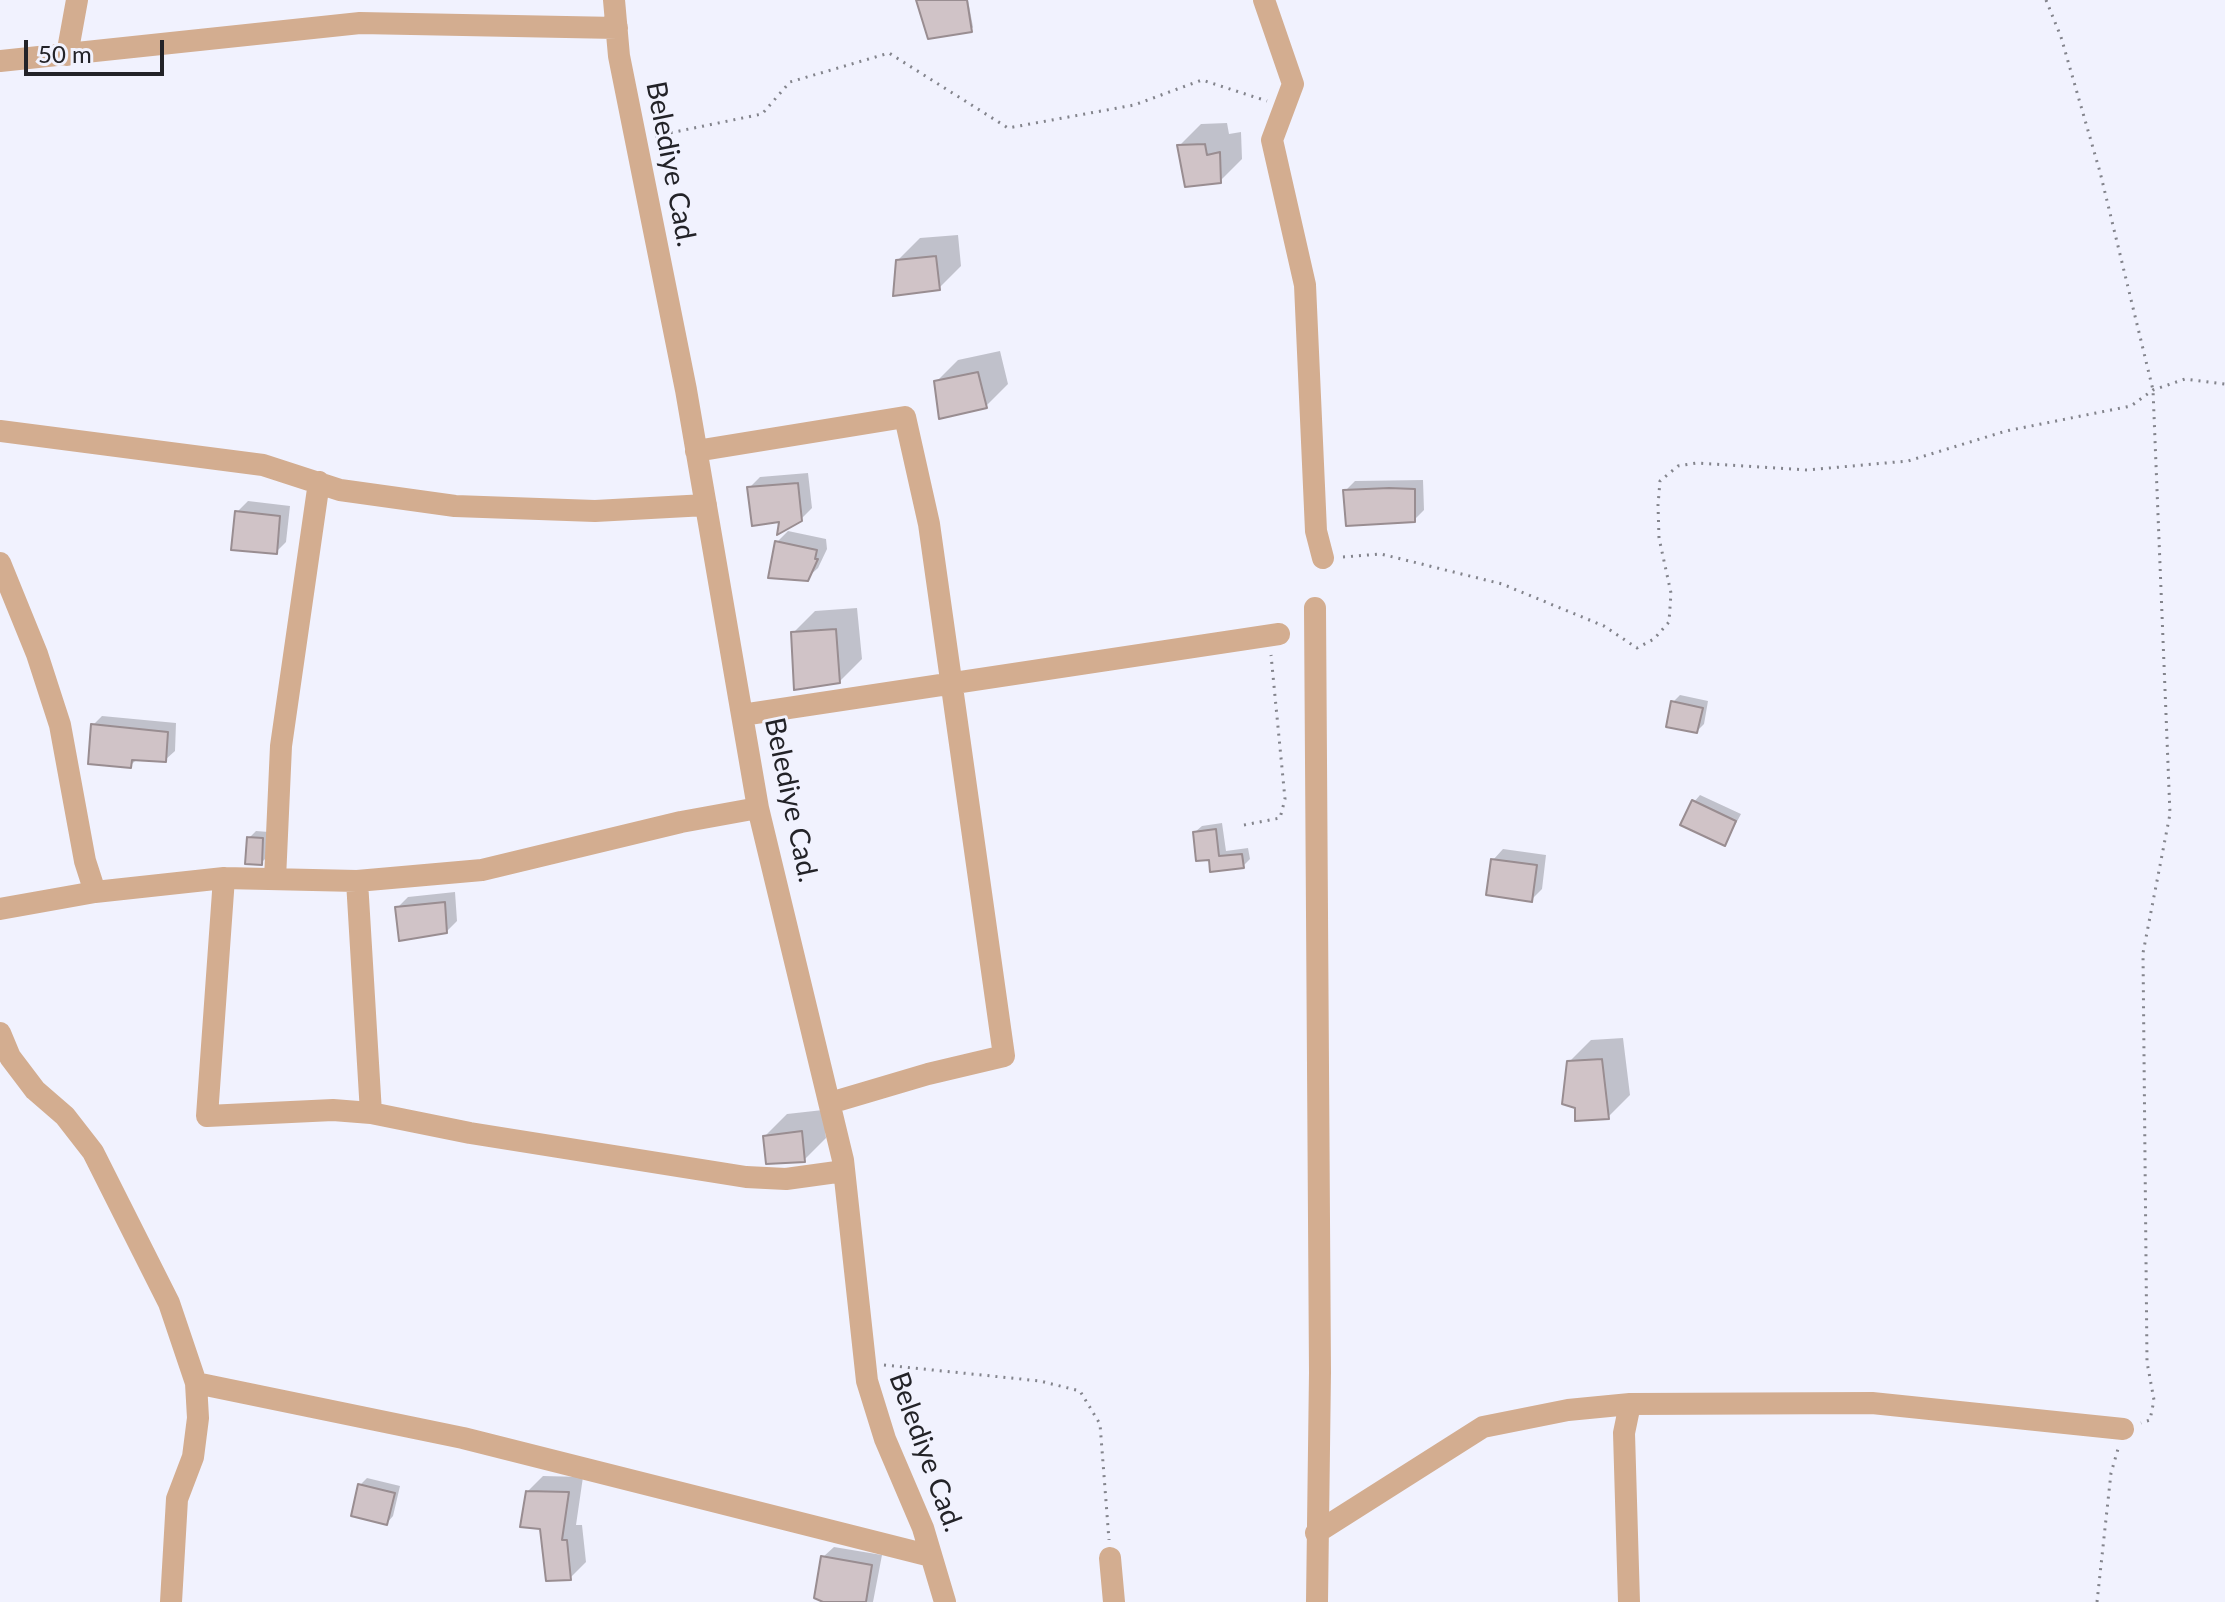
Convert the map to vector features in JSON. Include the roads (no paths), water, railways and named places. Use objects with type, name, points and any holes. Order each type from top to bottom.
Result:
[{"type":"street","points":[[67,55],[77,0]]},
{"type":"street","name":"Belediye Cad.","points":[[614,0],[636,140],[706,505],[758,808],[844,1171],[864,1363],[885,1439],[931,1556],[945,1602]]},
{"type":"street","points":[[1264,0],[1293,84],[1272,140],[1305,285],[1316,531],[1323,558]]},
{"type":"street","points":[[0,61],[360,23],[617,28]]},
{"type":"street","points":[[696,451],[905,417],[929,524],[1004,1056],[928,1074],[830,1103]]},
{"type":"street","points":[[0,431],[263,465],[340,490],[455,506],[595,511],[706,505]]},
{"type":"street","points":[[275,879],[281,746],[319,482]]},
{"type":"street","points":[[0,563],[37,654],[60,725],[85,861],[95,892]]},
{"type":"street","points":[[1315,608],[1320,1356],[1317,1602]]},
{"type":"street","points":[[742,715],[951,681],[1274,635]]},
{"type":"street","points":[[0,909],[95,892],[224,878],[357,881],[482,870],[681,822],[758,808]]},
{"type":"street","points":[[224,878],[207,1116],[333,1110],[371,1113],[470,1133],[746,1177],[786,1179],[844,1171]]},
{"type":"street","points":[[357,881],[371,1113]]},
{"type":"street","points":[[0,1033],[10,1057],[35,1090],[65,1116],[93,1152],[169,1303],[196,1383],[198,1418],[193,1457],[177,1499],[171,1602]]},
{"type":"street","points":[[196,1383],[463,1438],[931,1556]]},
{"type":"street","points":[[1316,1533],[1483,1427],[1568,1410],[1630,1404],[1872,1403],[2123,1429]]},
{"type":"street","points":[[1629,1602],[1624,1433],[1630,1404]]},
{"type":"street","points":[[1110,1558],[1114,1602]]}]
